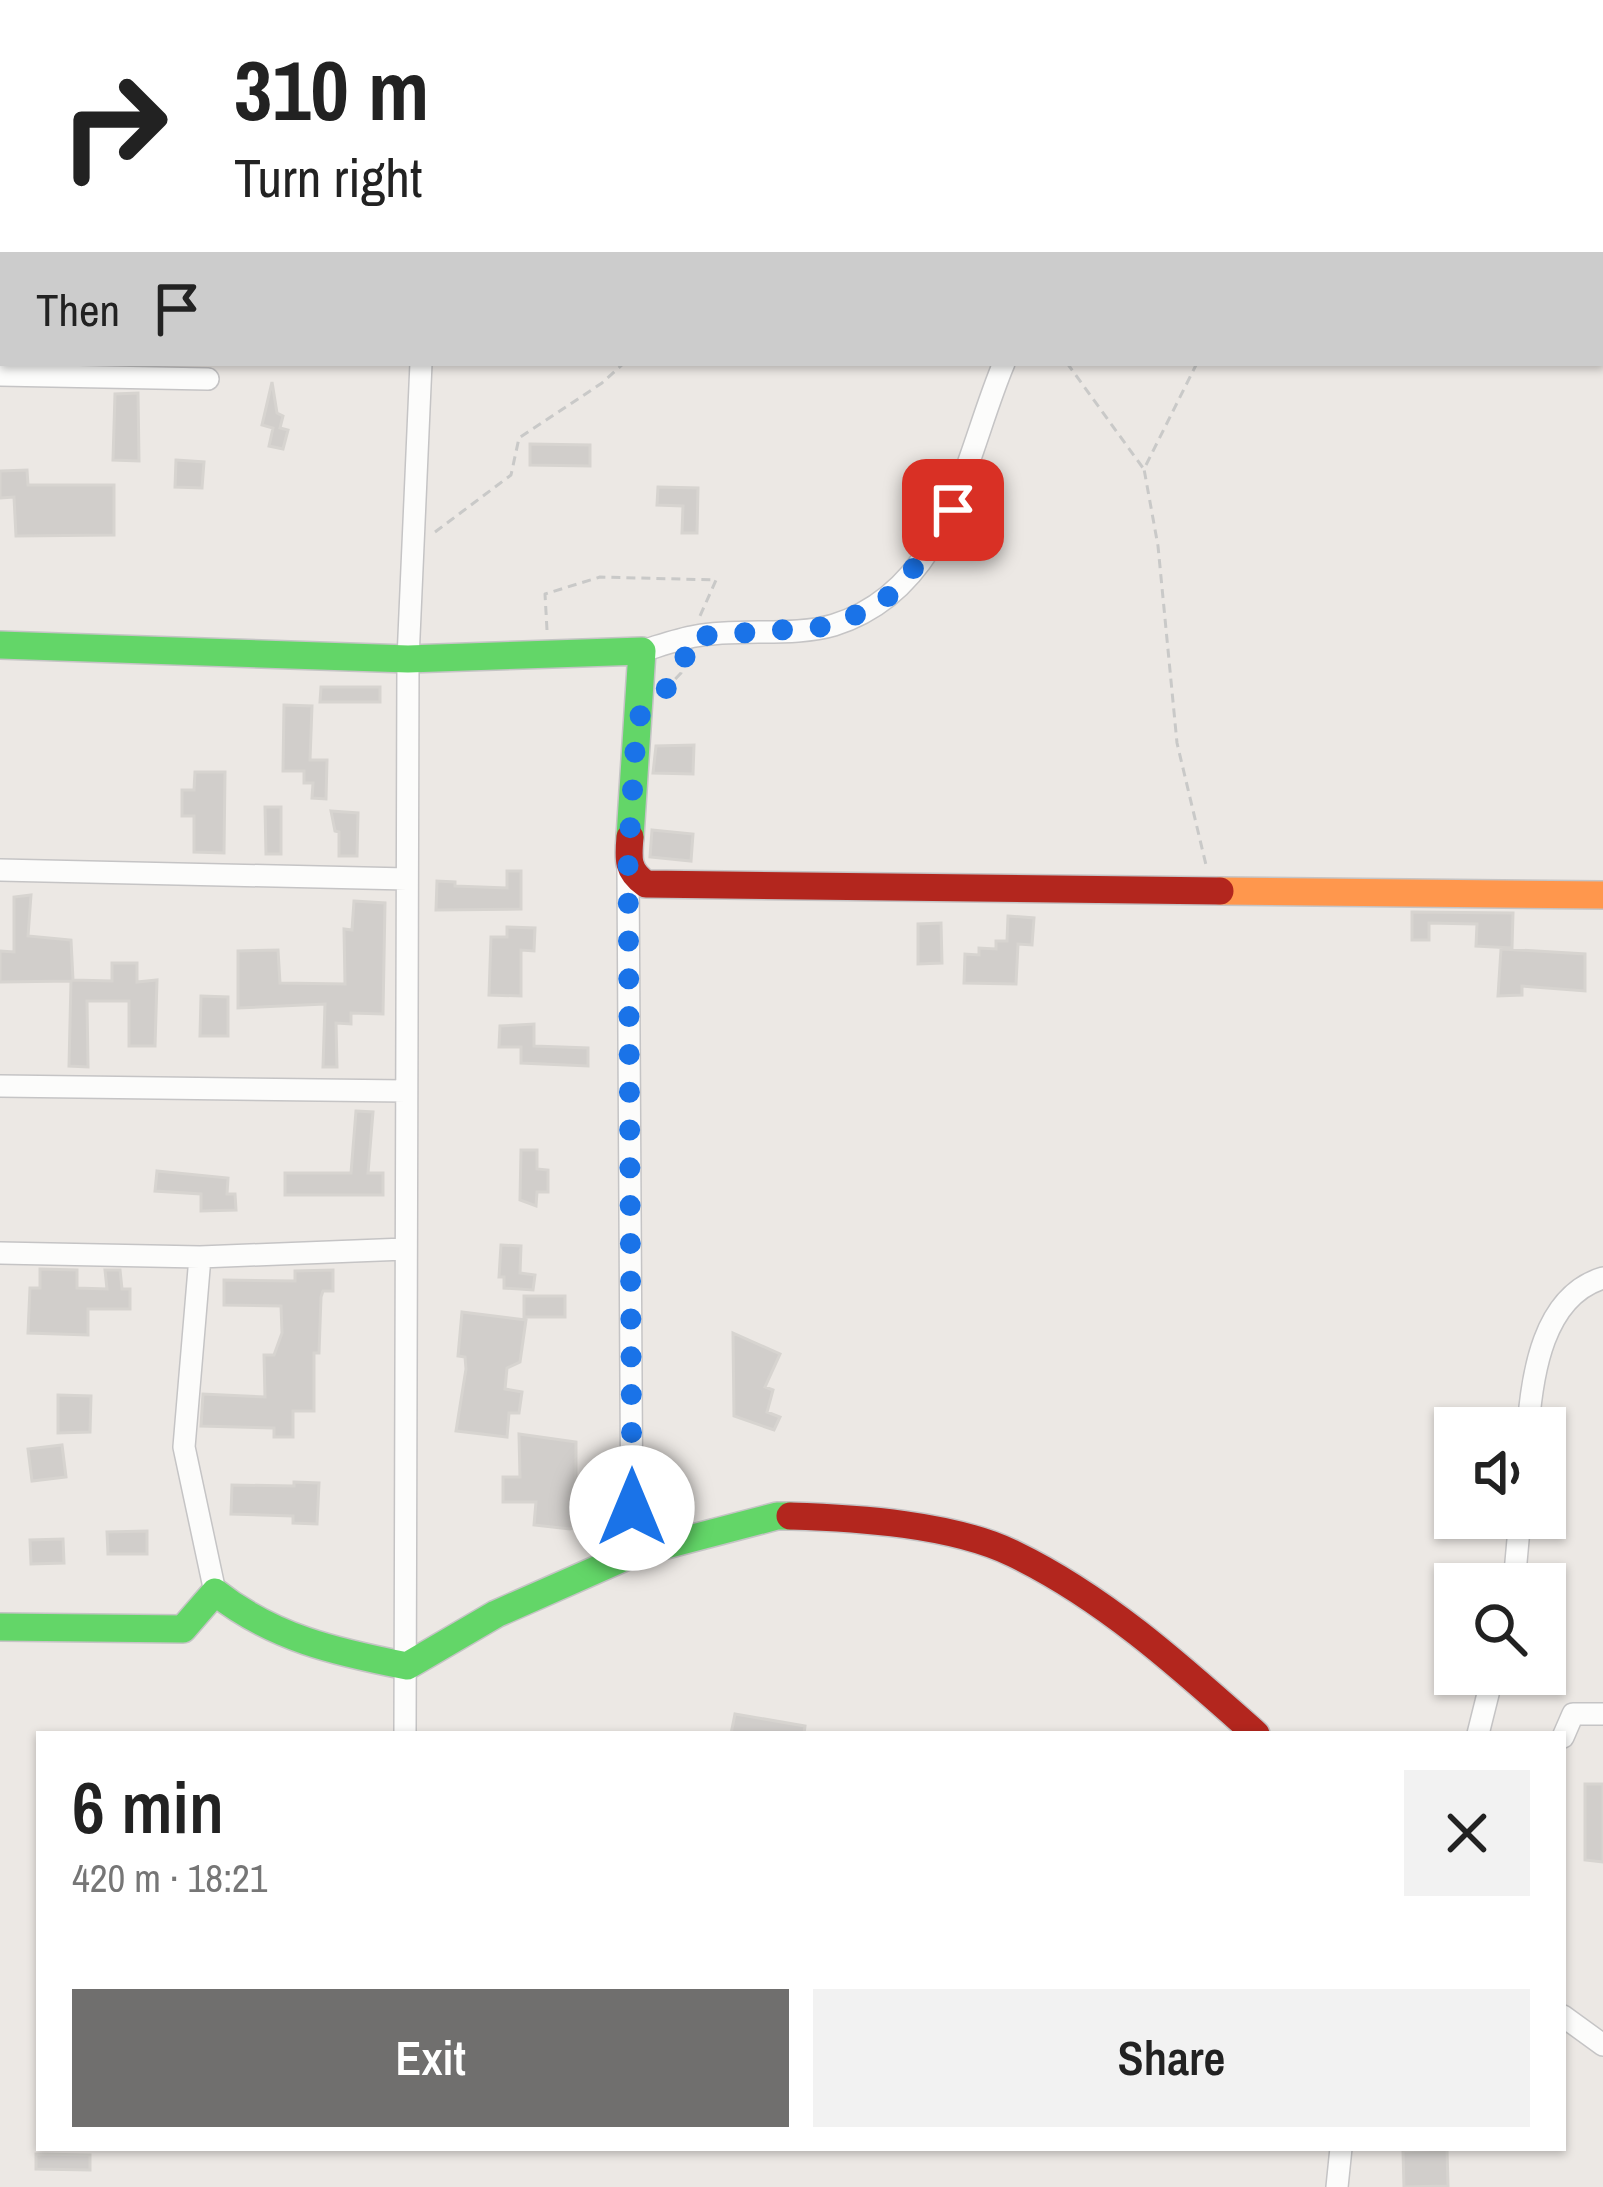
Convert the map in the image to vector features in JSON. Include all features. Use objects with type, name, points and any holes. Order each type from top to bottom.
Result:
[{"type":"street","points":[[406,1731],[408,659],[421,366]]},
{"type":"street","points":[[0,644],[408,659],[548,656],[642,651],[690,637],[832,626],[883,602],[923,558],[953,510],[1003,366]]},
{"type":"street","points":[[0,375],[208,379]]},
{"type":"street","points":[[632,1554],[628,862],[642,651]]},
{"type":"street","points":[[628,862],[634,876],[646,884],[1603,895]]},
{"type":"street","points":[[0,870],[407,879]]},
{"type":"street","points":[[0,1086],[406,1091]]},
{"type":"street","points":[[0,1264],[0,1253],[200,1257],[405,1250]]},
{"type":"street","points":[[200,1257],[184,1447],[215,1592],[246,1619],[277,1635],[407,1666],[496,1614],[632,1554],[777,1516],[915,1525],[1011,1552],[1079,1592],[1171,1658],[1253,1731]]},
{"type":"street","points":[[1530,1407],[1532,1380],[1555,1316],[1586,1283],[1603,1278]]},
{"type":"street","points":[[0,1627],[184,1629],[215,1592]]},
{"type":"street","points":[[1479,1731],[1488,1695]]},
{"type":"street","points":[[1566,1731],[1573,1714],[1603,1714]]},
{"type":"street","points":[[1566,2018],[1603,2045]]},
{"type":"street","points":[[1337,2187],[1341,2151]]},
{"type":"path","points":[[426,539],[511,475],[519,438],[621,366]]},
{"type":"path","points":[[1068,366],[1144,469],[1158,546],[1177,743],[1211,890]]},
{"type":"path","points":[[1144,469],[1196,366]]},
{"type":"path","points":[[548,656],[545,595],[600,577],[716,580],[690,637],[681,673],[666,688]]},
{"type":"building","points":[[272,382],[277,413],[283,416],[280,428],[288,430],[283,449],[269,446],[273,428],[262,425]]},
{"type":"building","points":[[138,393],[139,461],[113,460],[115,394]]},
{"type":"building","points":[[530,444],[590,445],[590,466],[530,465]]},
{"type":"building","points":[[176,460],[204,462],[202,488],[175,487]]},
{"type":"building","points":[[27,470],[28,485],[114,485],[114,535],[16,536],[14,497],[0,498],[0,471]]},
{"type":"building","points":[[658,487],[698,488],[697,533],[682,533],[683,506],[657,505]]},
{"type":"building","points":[[321,687],[380,687],[380,702],[320,702]]},
{"type":"building","points":[[284,705],[312,706],[310,760],[327,760],[326,799],[312,798],[313,783],[304,783],[304,771],[283,771]]},
{"type":"building","points":[[694,745],[693,774],[653,773],[656,746]]},
{"type":"building","points":[[195,772],[225,772],[224,853],[194,852],[194,816],[182,816],[182,790],[194,790]]},
{"type":"building","points":[[265,807],[281,807],[281,854],[266,854]]},
{"type":"building","points":[[331,811],[358,813],[357,856],[339,856],[339,832]]},
{"type":"building","points":[[652,830],[693,834],[691,861],[650,857]]},
{"type":"building","points":[[507,871],[521,871],[521,909],[436,910],[437,881],[507,888]]},
{"type":"building","points":[[31,895],[28,936],[71,940],[73,980],[112,981],[112,963],[137,963],[137,982],[157,980],[155,1046],[129,1046],[129,1001],[87,1001],[88,1067],[69,1066],[71,981],[0,982],[0,951],[14,952],[14,897]]},
{"type":"building","points":[[354,901],[385,903],[383,1014],[351,1013],[351,1024],[336,1023],[337,1067],[323,1067],[325,1004],[238,1008],[238,951],[278,950],[280,983],[345,984],[344,929],[352,930]]},
{"type":"building","points":[[1412,912],[1513,913],[1512,948],[1476,946],[1477,924],[1429,923],[1429,940],[1412,940]]},
{"type":"building","points":[[1008,916],[1034,918],[1032,945],[1018,944],[1016,984],[964,983],[965,954],[979,955],[979,948],[996,949],[996,941],[1007,941]]},
{"type":"building","points":[[941,923],[942,963],[918,964],[918,924]]},
{"type":"building","points":[[507,927],[535,928],[534,951],[521,950],[521,996],[489,995],[491,937],[507,937]]},
{"type":"building","points":[[1501,949],[1585,954],[1585,991],[1522,986],[1522,995],[1498,996]]},
{"type":"building","points":[[201,996],[228,997],[228,1036],[200,1036]]},
{"type":"building","points":[[534,1024],[534,1046],[588,1048],[588,1066],[521,1063],[521,1047],[499,1047],[500,1026]]},
{"type":"building","points":[[356,1111],[373,1112],[368,1173],[383,1173],[383,1195],[285,1195],[285,1173],[351,1173]]},
{"type":"building","points":[[521,1150],[537,1150],[537,1169],[548,1170],[548,1192],[537,1192],[536,1206],[520,1200]]},
{"type":"building","points":[[157,1171],[228,1178],[227,1194],[235,1194],[236,1210],[201,1211],[201,1194],[155,1191]]},
{"type":"building","points":[[501,1245],[521,1246],[520,1273],[535,1275],[533,1290],[504,1288],[504,1277],[499,1277]]},
{"type":"building","points":[[40,1269],[77,1270],[77,1288],[107,1289],[105,1270],[120,1270],[122,1289],[130,1289],[130,1309],[88,1309],[88,1335],[28,1333],[30,1288],[40,1288]]},
{"type":"building","points":[[333,1270],[333,1291],[323,1291],[321,1297],[314,1411],[293,1411],[293,1437],[274,1437],[274,1428],[201,1426],[203,1394],[265,1397],[264,1355],[274,1355],[282,1333],[281,1306],[224,1305],[224,1280],[295,1281],[295,1271]]},
{"type":"building","points":[[524,1296],[565,1296],[565,1317],[524,1317]]},
{"type":"building","points":[[462,1312],[526,1320],[520,1362],[507,1368],[505,1389],[522,1392],[519,1413],[509,1413],[507,1437],[456,1431],[466,1369],[465,1357],[458,1356]]},
{"type":"building","points":[[733,1333],[780,1354],[765,1387],[773,1390],[767,1412],[780,1417],[774,1430],[734,1416]]},
{"type":"building","points":[[58,1395],[91,1396],[90,1432],[58,1433]]},
{"type":"building","points":[[519,1434],[576,1442],[576,1491],[583,1491],[583,1524],[570,1529],[534,1525],[536,1502],[503,1502],[503,1477],[520,1477]]},
{"type":"building","points":[[62,1445],[66,1477],[32,1481],[28,1449]]},
{"type":"building","points":[[294,1482],[319,1483],[317,1524],[293,1523],[293,1516],[231,1514],[232,1485],[294,1486]]},
{"type":"building","points":[[147,1531],[147,1554],[108,1554],[107,1532]]},
{"type":"building","points":[[63,1539],[64,1563],[31,1564],[30,1540]]},
{"type":"building","points":[[735,1714],[805,1726],[804,1731],[732,1731]]},
{"type":"building","points":[[1585,1784],[1603,1784],[1603,1862],[1585,1860]]},
{"type":"building","points":[[1403,2151],[1447,2151],[1448,2186],[1404,2187]]},
{"type":"building","points":[[36,2154],[90,2155],[90,2170],[36,2169]]},
{"type":"traffic: fast","points":[[0,645],[408,659],[642,651],[630,837]]},
{"type":"traffic: fast","points":[[0,1627],[183,1629],[215,1592],[283,1632],[330,1649],[407,1666],[496,1614],[632,1554],[790,1516]]},
{"type":"traffic: slow","points":[[1220,891],[1603,895]]},
{"type":"traffic: jam","points":[[630,837],[630,864],[646,884],[1220,891]]},
{"type":"traffic: jam","points":[[790,1516],[934,1529],[1014,1554],[1111,1613],[1253,1731]]},
{"type":"route","points":[[632,1508],[628,862],[637,719],[681,673],[690,637],[832,626],[883,602],[923,558],[953,510]]}]
